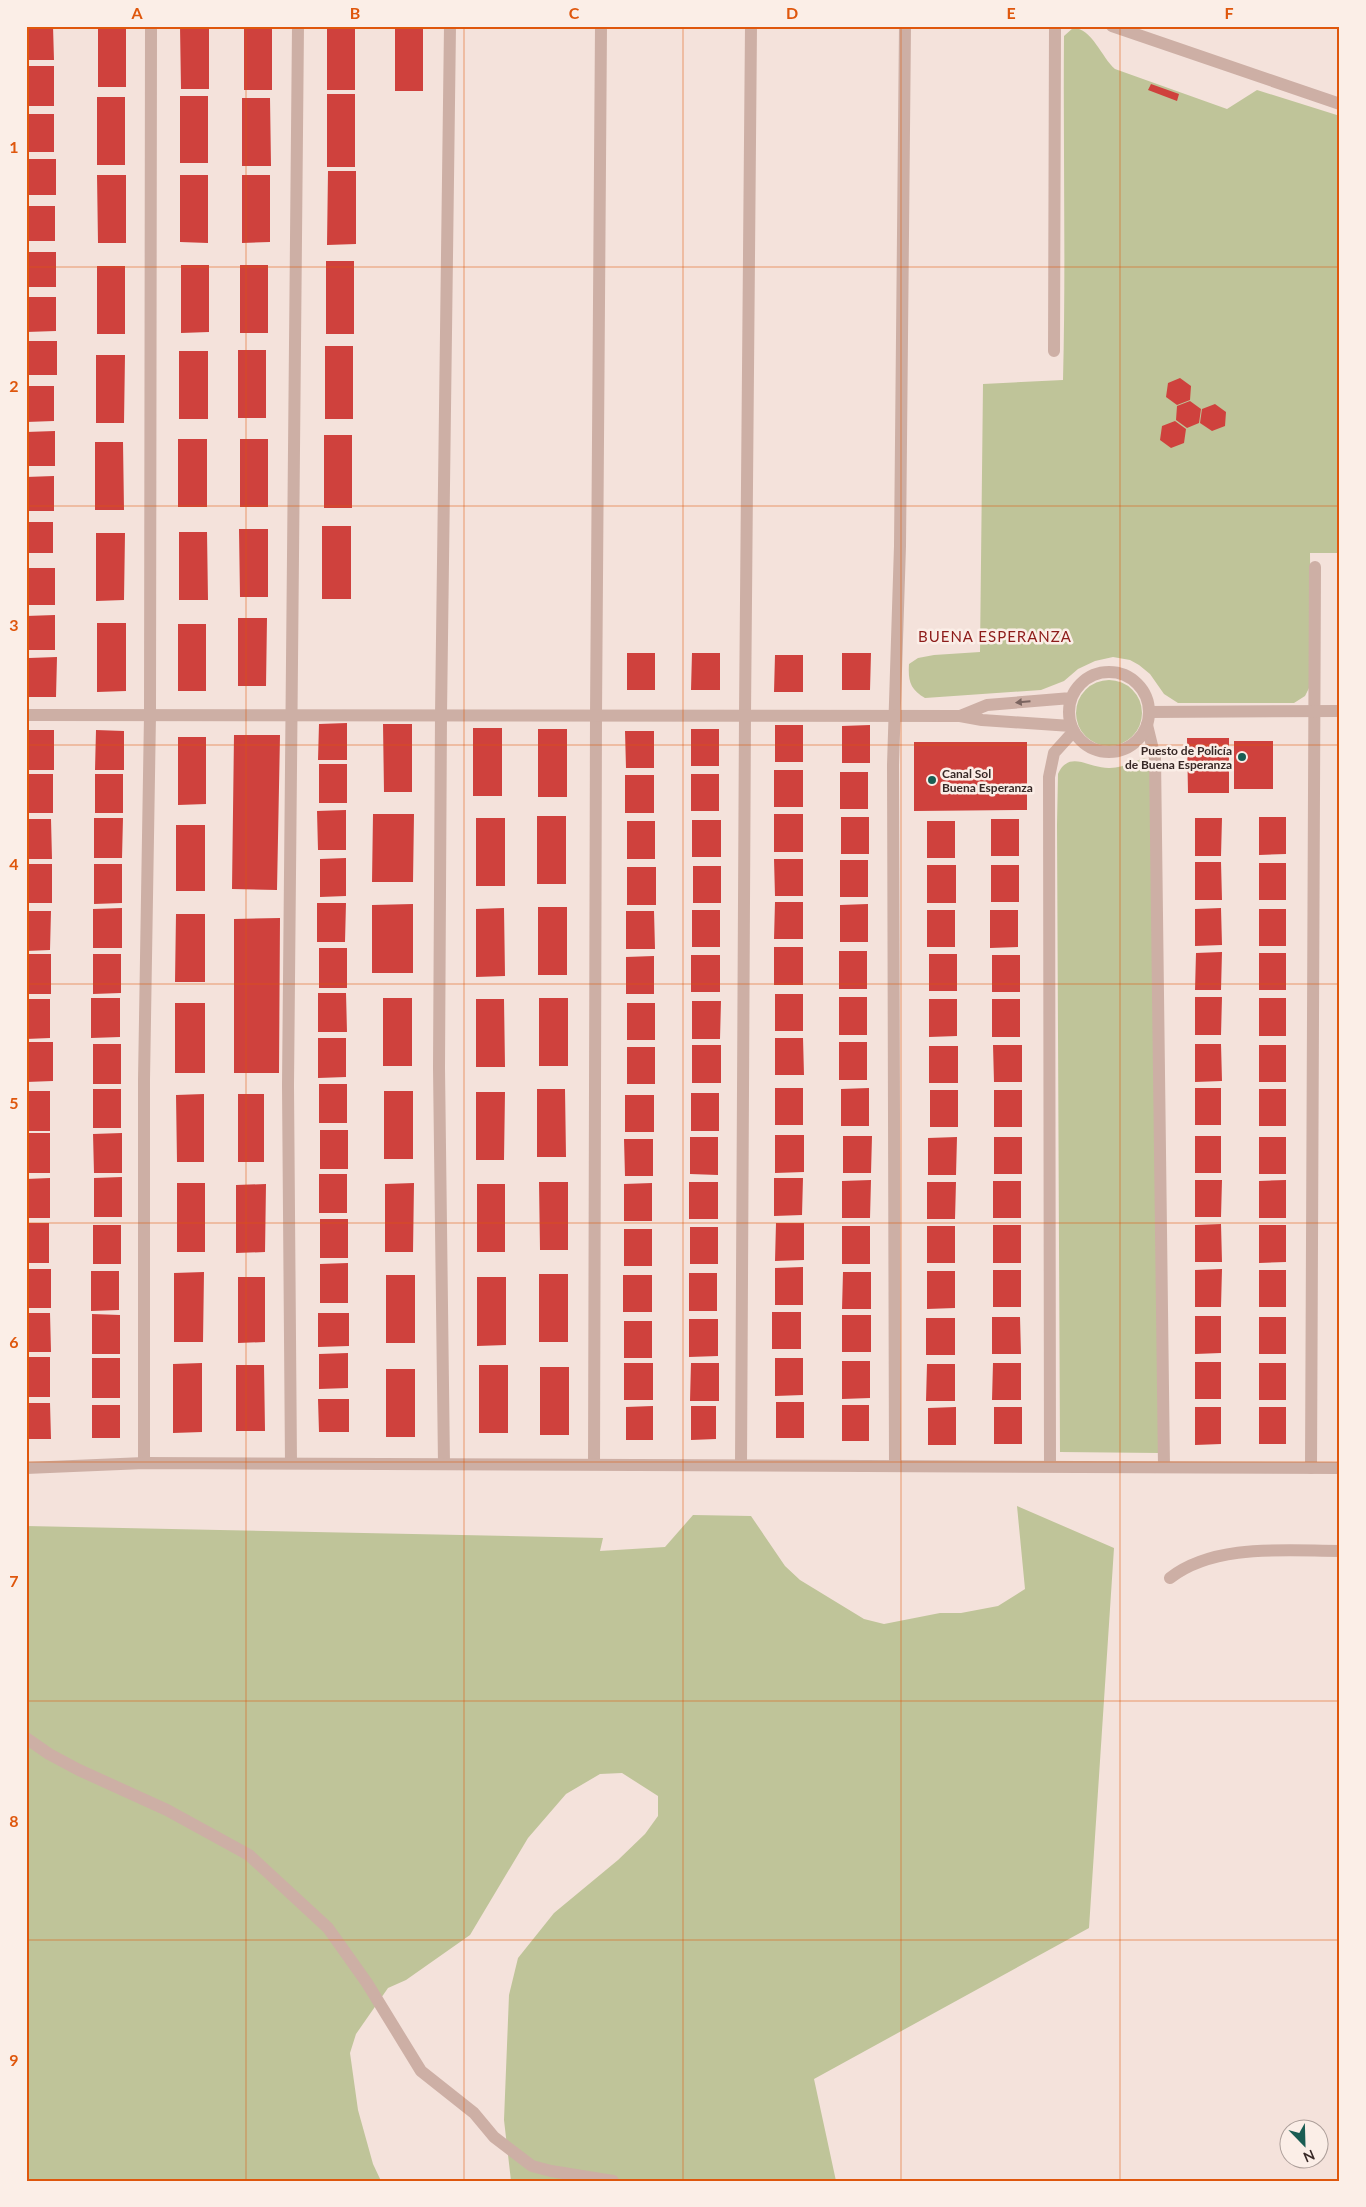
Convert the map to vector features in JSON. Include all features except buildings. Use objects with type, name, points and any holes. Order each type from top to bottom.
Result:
[{"type":"street","points":[[144,1463],[144,1080],[150,715],[151,26]]},
{"type":"street","points":[[292,1463],[288,1086],[298,26]]},
{"type":"street","points":[[444,1464],[439,1068],[441,715],[450,26]]},
{"type":"street","points":[[594,1464],[600,26]]},
{"type":"street","points":[[741,1465],[751,26]]},
{"type":"street","points":[[895,1466],[893,764],[900,546],[905,26]]},
{"type":"street","points":[[1054,351],[1055,26]]},
{"type":"street","points":[[1112,26],[1340,104]]},
{"type":"street","points":[[1312,1468],[1315,567]]},
{"type":"street","points":[[1102,673],[1116,673],[1129,678],[1139,687],[1146,698],[1149,712],[1147,725],[1141,737],[1131,746],[1112,752],[1093,750],[1082,742],[1072,729],[1068,712],[1071,698],[1078,686],[1089,677],[1102,673]]},
{"type":"street","points":[[960,716],[987,705],[1071,698]]},
{"type":"street","points":[[1149,712],[1340,711]]},
{"type":"street","points":[[26,715],[895,715],[960,716],[1072,729]]},
{"type":"street","points":[[1147,725],[1155,758],[1164,1467]]},
{"type":"street","points":[[1050,1466],[1050,777],[1054,753],[1072,729]]},
{"type":"street","points":[[26,1468],[144,1463],[292,1463],[1340,1468]]},
{"type":"street","points":[[1170,1578],[1188,1565],[1247,1551],[1340,1551]]},
{"type":"street","points":[[26,1738],[49,1754],[167,1810],[249,1855],[328,1928],[368,1984],[421,2071],[474,2113],[494,2137],[532,2166],[613,2181]]},
{"type":"green space","points":[[1073,28],[1080,29],[1086,33],[1115,69],[1227,109],[1257,90],[1340,116],[1340,553],[1310,553],[1311,684],[1305,696],[1294,703],[1178,703],[1164,694],[1150,674],[1139,665],[1130,660],[1113,657],[1095,661],[1078,669],[1064,681],[1041,690],[925,698],[911,684],[909,664],[918,658],[980,652],[983,384],[1063,380],[1064,36]]},
{"type":"green space","points":[[1109,680],[1122,683],[1132,690],[1139,700],[1142,713],[1139,726],[1132,736],[1122,743],[1109,746],[1096,743],[1086,736],[1079,726],[1076,713],[1079,700],[1086,690],[1096,683]]},
{"type":"green space","points":[[1144,758],[1150,760],[1160,1453],[1060,1452],[1058,774],[1063,767],[1074,761],[1102,768],[1114,768]]},
{"type":"green space","points":[[1017,1506],[1114,1548],[1089,1928],[814,2079],[836,2181],[511,2181],[504,2120],[509,1995],[518,1958],[554,1913],[618,1860],[645,1834],[658,1816],[658,1796],[622,1773],[600,1774],[566,1794],[528,1838],[470,1935],[406,1980],[388,1988],[356,2034],[350,2053],[358,2110],[373,2164],[381,2181],[26,2181],[26,1526],[603,1538],[600,1551],[665,1547],[693,1515],[751,1516],[785,1566],[800,1580],[864,1619],[884,1624],[940,1613],[961,1613],[998,1606],[1025,1589]]},
{"type":"place","name":"Puesto de Policía de Buena Esperanza","points":[[1242,757]]},
{"type":"place","name":"Canal Sol Buena Esperanza","points":[[932,780]]},
{"type":"district","name":"BUENA ESPERANZA","points":[[995,636]]}]
